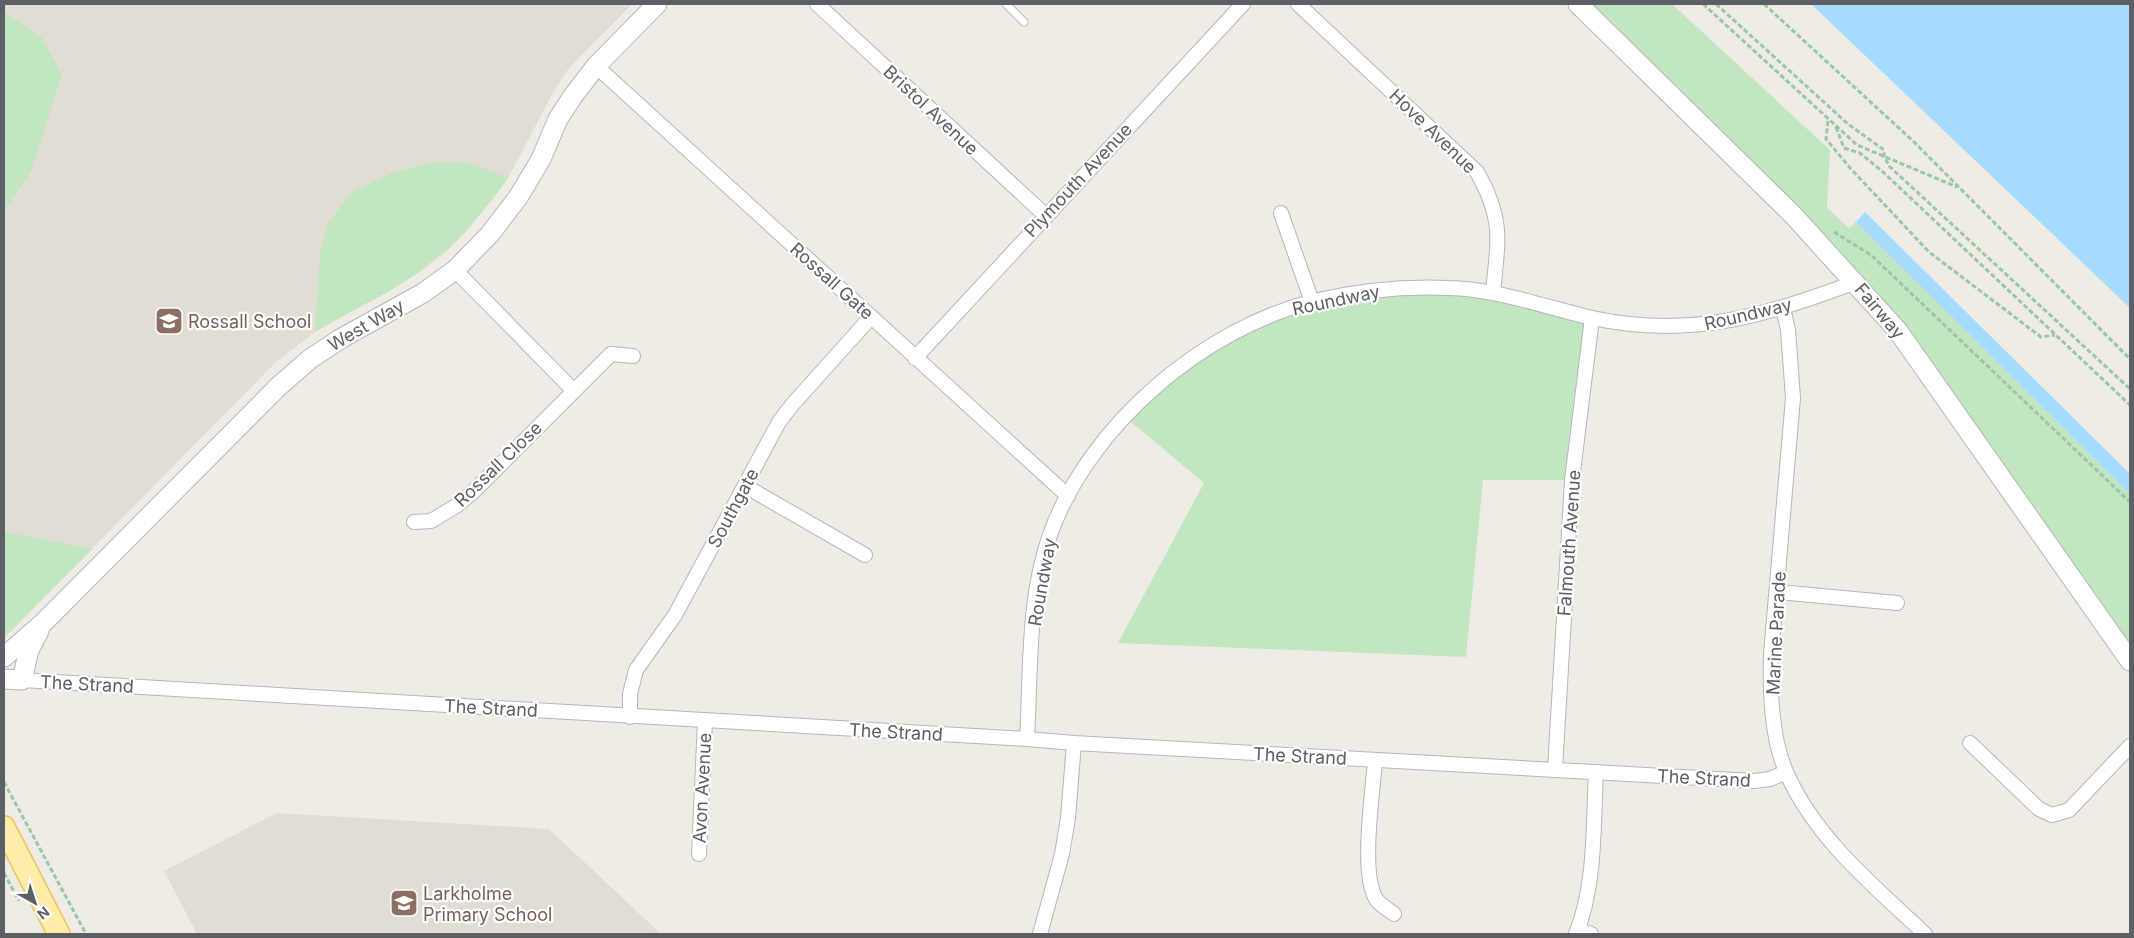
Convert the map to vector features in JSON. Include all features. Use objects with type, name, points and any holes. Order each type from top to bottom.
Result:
[{"type":"main road","points":[[4,827],[60,934]]},
{"type":"street","name":"West Way","points":[[4,657],[43,623],[279,386],[310,359],[340,339],[423,293],[455,270],[490,234],[518,196],[541,159],[558,119],[596,66],[657,4]]},
{"type":"street","name":"Bristol Avenue","points":[[816,4],[1045,215]]},
{"type":"street","name":"Plymouth Avenue","points":[[916,358],[1045,215],[1243,4]]},
{"type":"street","name":"Hove Avenue","points":[[1298,4],[1477,172],[1491,196],[1497,217],[1498,240],[1493,292]]},
{"type":"street","name":"Fairway","points":[[1578,4],[1794,216],[1856,282],[1898,331],[2130,661]]},
{"type":"street","name":"Rossall Gate","points":[[596,66],[1068,496]]},
{"type":"street","points":[[1281,214],[1312,302]]},
{"type":"street","points":[[455,270],[574,391]]},
{"type":"street","name":"Roundway","points":[[1027,739],[1037,589],[1052,531],[1068,496],[1085,466],[1105,438],[1124,416],[1153,388],[1212,347],[1244,328],[1312,302],[1363,292],[1408,287],[1452,288],[1493,292],[1592,318],[1637,326],[1684,328],[1783,308],[1856,282]]},
{"type":"street","name":"Marine Parade","points":[[1783,308],[1788,330],[1794,398],[1770,686],[1777,736],[1786,772],[1819,828],[1838,851],[1925,934]]},
{"type":"street","name":"Southgate","points":[[630,717],[630,694],[636,670],[675,615],[779,422],[871,317]]},
{"type":"street","name":"Falmouth Avenue","points":[[1556,770],[1572,480],[1592,318]]},
{"type":"street","name":"Rossall Close","points":[[414,522],[431,521],[456,506],[474,491],[611,354],[633,356]]},
{"type":"street","points":[[745,486],[865,555]]},
{"type":"street","points":[[1778,592],[1898,603]]},
{"type":"street","name":"West Way","points":[[13,679],[43,623]]},
{"type":"street","name":"The Strand","points":[[13,679],[706,722],[1754,781],[1770,779],[1786,772]]},
{"type":"street","name":"Avon Avenue","points":[[699,854],[706,722]]},
{"type":"street","points":[[1041,934],[1062,854],[1068,818],[1074,743]]},
{"type":"street","points":[[1970,743],[2039,809],[2052,815],[2068,810],[2130,746]]},
{"type":"street","points":[[1375,760],[1368,860],[1371,884],[1377,900],[1394,914]]},
{"type":"street","points":[[1582,933],[1592,854],[1596,772]]},
{"type":"lane","points":[[1006,4],[1024,22]]},
{"type":"path","points":[[1703,4],[1857,145],[1960,188]]},
{"type":"path","points":[[1716,4],[1848,124],[1884,150],[1884,157],[1890,167],[1964,233],[2130,389]]},
{"type":"path","points":[[1764,4],[1906,134],[2130,360]]},
{"type":"path","points":[[1828,120],[1826,139],[1851,169],[1929,252],[2041,337],[2056,335]]},
{"type":"path","points":[[1836,127],[1844,148],[1860,153],[1883,172],[2130,405]]},
{"type":"path","points":[[1831,230],[1871,255],[2130,502]]},
{"type":"path","points":[[4,782],[86,934]]},
{"type":"shaded area","name":"Rossall School","points":[[4,4],[632,4],[569,68],[554,91],[508,178],[466,232],[447,251],[421,271],[315,332],[276,362],[4,638]]},
{"type":"shaded area","name":"Larkholme Primary School","points":[[277,813],[549,829],[661,934],[197,934],[164,871]]},
{"type":"green space","points":[[1578,4],[1672,4],[1830,150],[1827,208],[1849,228],[1856,222],[2130,494],[2130,661],[1898,331]]},
{"type":"green space","points":[[4,12],[42,38],[62,75],[31,171],[4,211]]},
{"type":"green space","points":[[434,162],[470,163],[508,178],[485,209],[431,263],[389,291],[315,332],[320,254],[328,223],[352,192],[395,172]]},
{"type":"green space","points":[[1452,288],[1592,318],[1572,480],[1483,480],[1466,657],[1118,643],[1204,483],[1124,416],[1212,347],[1312,302]]},
{"type":"green space","points":[[4,532],[92,549],[4,638]]},
{"type":"water","points":[[1811,4],[2130,4],[2130,308]]},
{"type":"water","points":[[1865,212],[2130,474],[2130,494],[1856,222]]},
{"type":"place","name":"Rossall School","points":[[169,321]]},
{"type":"place","name":"Larkholme Primary School","points":[[404,903]]}]
